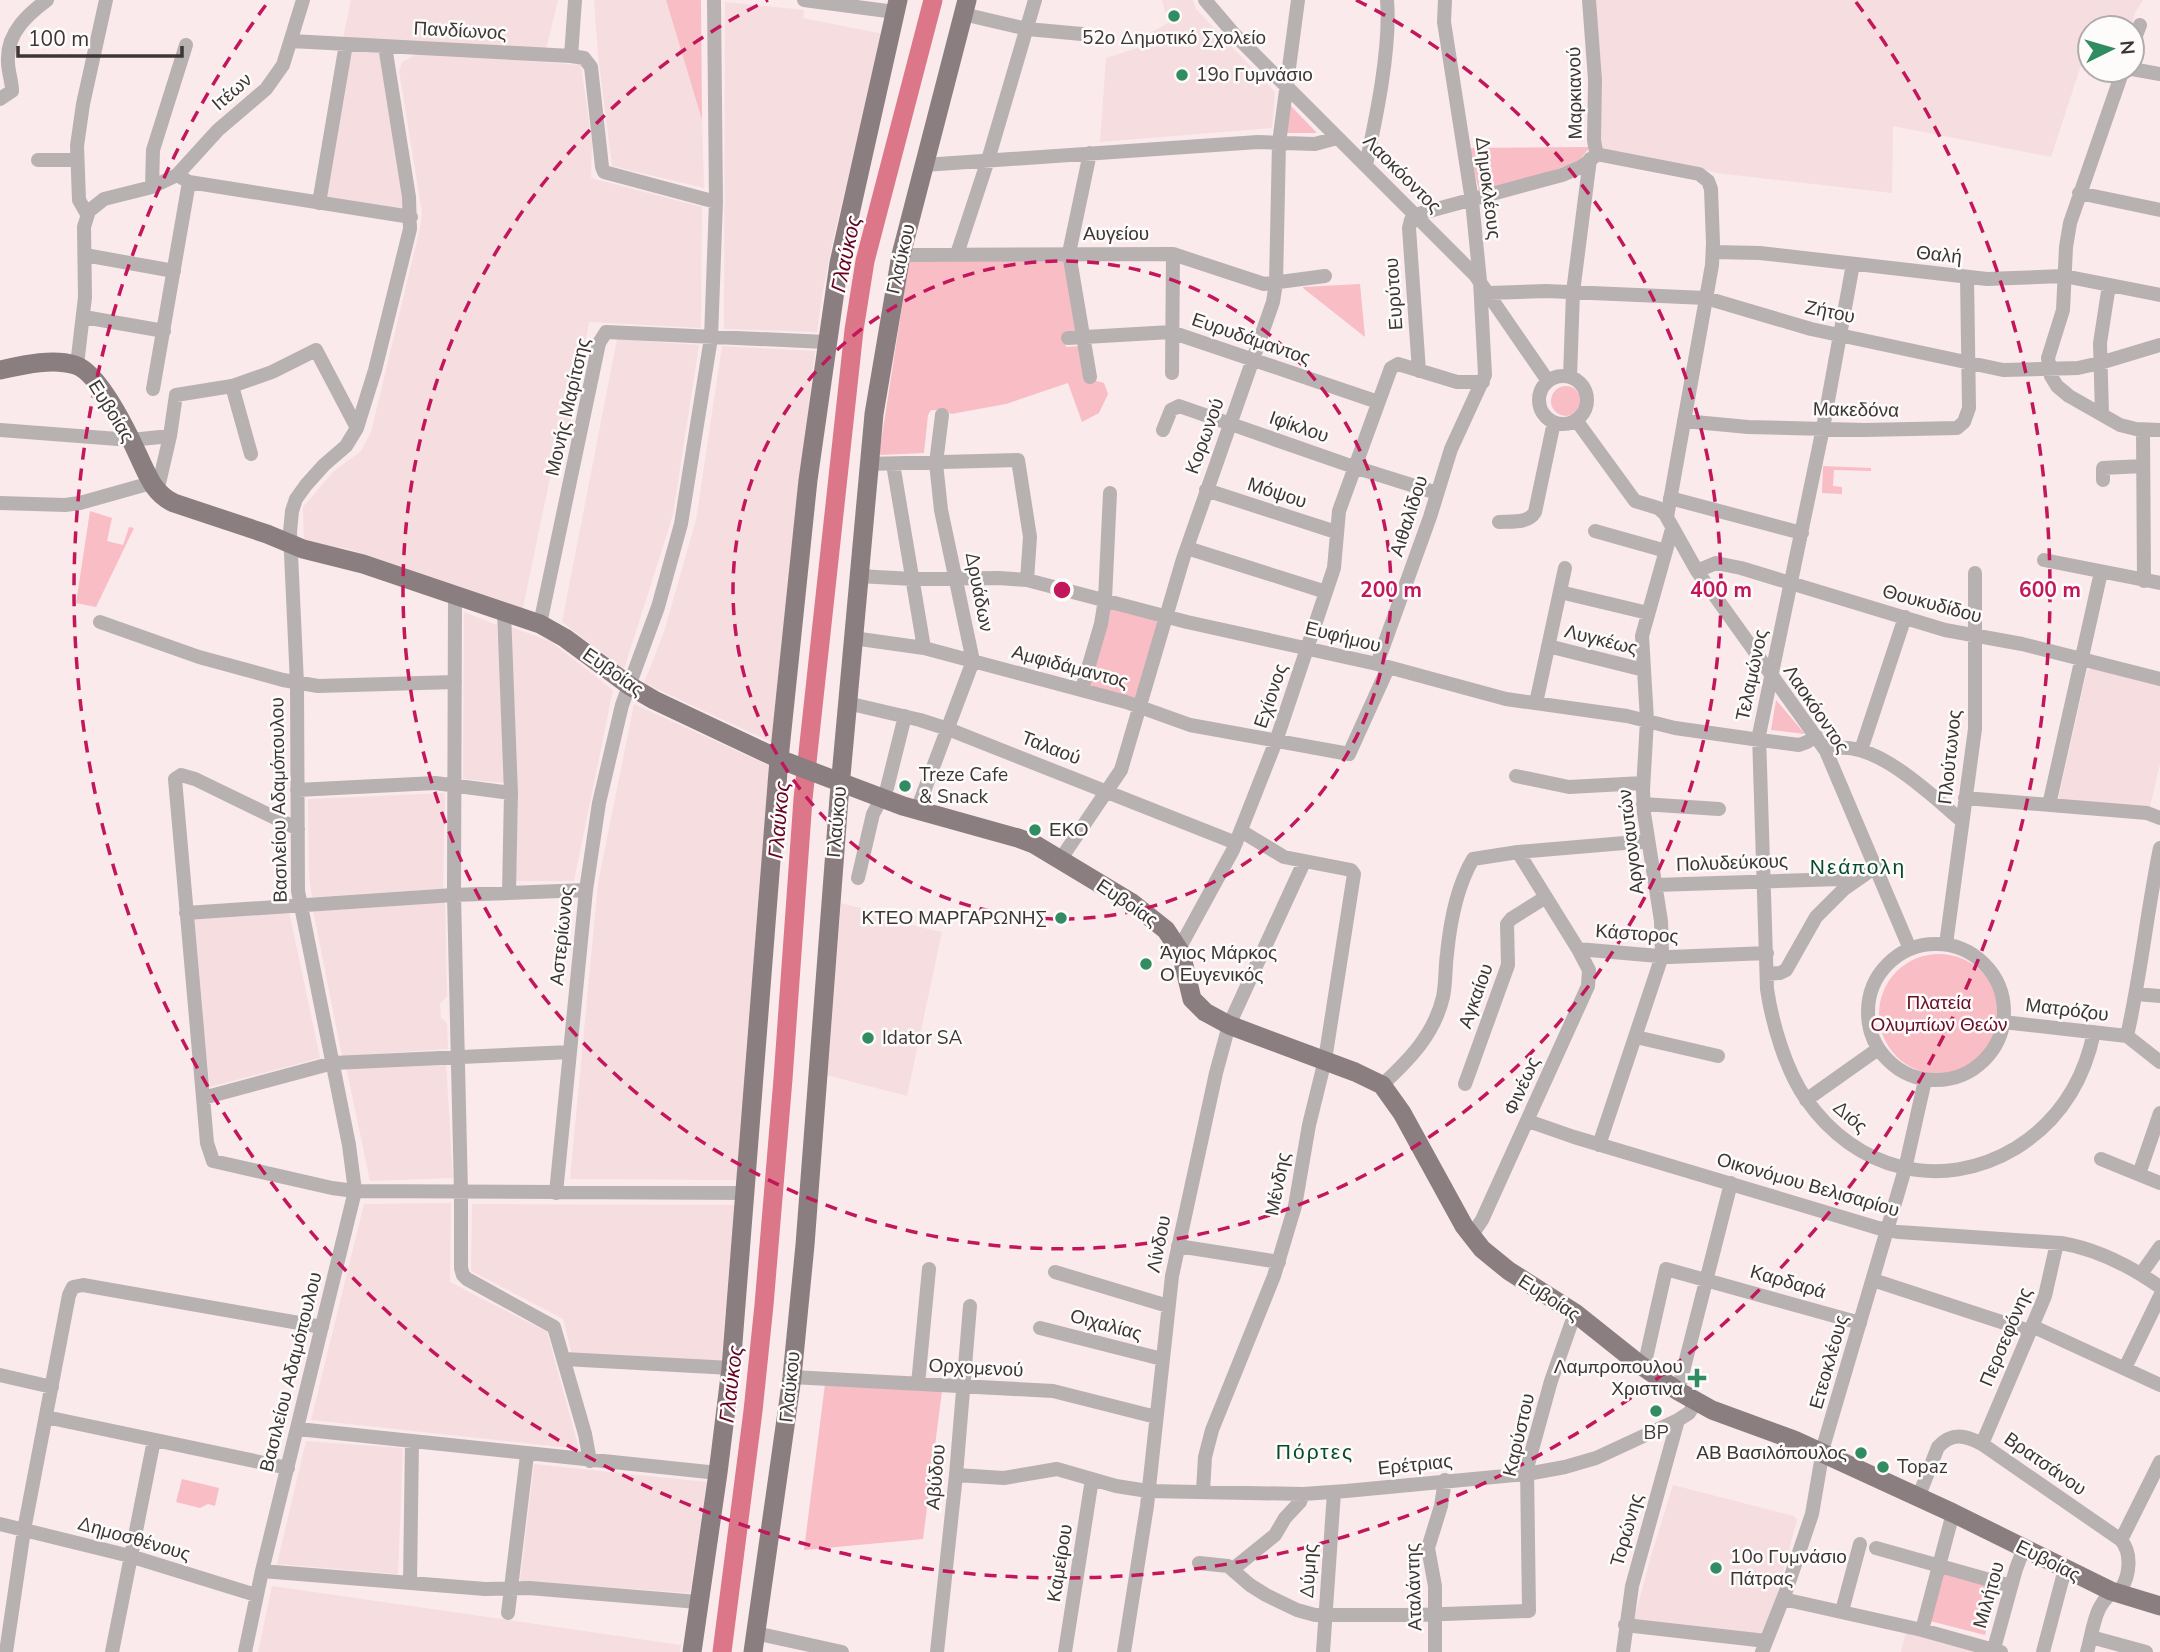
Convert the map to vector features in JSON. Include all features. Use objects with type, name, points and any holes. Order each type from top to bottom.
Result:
[{"type":"main road","points":[[692,1652],[731,1368],[808,480],[839,263],[896,6]]},
{"type":"main road","name":"Γλαύκου","points":[[754,1642],[792,1377],[805,1245],[836,782],[847,703],[868,464],[888,321],[901,255],[965,7]]},
{"type":"main road","points":[[0,370],[44,363],[77,365]]},
{"type":"main road","name":"Ευβοίας","points":[[77,365],[102,390],[154,487],[182,507],[540,624],[565,638],[630,687],[682,715],[836,782],[917,810],[1025,840],[1060,860],[1144,912],[1166,930],[1179,949],[1192,999],[1205,1012],[1229,1025],[1325,1060],[1382,1085],[1402,1113],[1471,1236],[1502,1266],[1575,1313],[1678,1391],[1696,1402],[1794,1440],[1953,1513],[2111,1591],[2160,1606]]},
{"type":"street","points":[[0,99],[12,91],[4,57],[17,28],[47,0]]},
{"type":"street","points":[[77,365],[84,317],[84,228],[88,214],[79,200],[77,160],[83,104],[106,0]]},
{"type":"street","name":"Ιτέων","points":[[88,214],[91,207],[104,199],[183,179],[218,130],[275,78],[283,65],[303,0]]},
{"type":"street","points":[[575,0],[571,56],[584,58],[592,67],[604,172],[716,202]]},
{"type":"street","name":"Αστερίωνος","points":[[556,1193],[594,831],[622,705],[658,607],[681,524],[711,338],[716,202],[714,0]]},
{"type":"street","points":[[804,0],[896,6]]},
{"type":"street","points":[[957,254],[1035,0]]},
{"type":"street","name":"Κορωνού","points":[[1060,860],[1121,770],[1187,548],[1273,302],[1276,283],[1279,143],[1297,0]]},
{"type":"street","points":[[1366,165],[1384,58],[1387,0]]},
{"type":"street","name":"Δημοκλέους","points":[[1445,0],[1444,22],[1485,287],[1486,368],[1483,382]]},
{"type":"street","name":"Μαρκιανού","points":[[1589,0],[1595,80],[1594,156],[1685,170],[1699,174],[1708,181]]},
{"type":"street","name":"Λαοκόοντος","points":[[1208,4],[1285,86],[1485,287],[1548,382]]},
{"type":"street","points":[[965,7],[1027,29],[1082,34]]},
{"type":"street","name":"Πανδίωνος","points":[[291,41],[571,56]]},
{"type":"street","points":[[319,202],[345,44]]},
{"type":"street","points":[[152,187],[153,150],[186,45]]},
{"type":"street","name":"Βασιλείου Αδαμόπουλου","points":[[245,1652],[256,1595],[355,1191],[333,1063],[299,905],[297,684],[290,525],[296,499],[324,465],[346,446],[357,428],[375,370],[411,217],[385,46]]},
{"type":"street","points":[[2118,84],[2068,232],[2063,310],[2050,351],[2049,369],[2059,388],[2102,414],[2125,426],[2160,430]]},
{"type":"street","points":[[924,165],[1258,142],[1315,144],[1337,138]]},
{"type":"street","points":[[1090,153],[1069,253],[1090,377]]},
{"type":"street","points":[[1416,216],[1562,175],[1581,167],[1594,156]]},
{"type":"street","points":[[1570,377],[1573,292],[1594,156]]},
{"type":"street","points":[[38,160],[77,160]]},
{"type":"street","points":[[153,389],[174,271],[183,179],[411,217]]},
{"type":"street","name":"Αργοναυτών","points":[[1599,1145],[1662,956],[1663,940],[1643,804],[1647,720],[1642,638],[1666,551],[1670,498],[1713,253],[1708,181]]},
{"type":"street","points":[[2079,193],[2160,210]]},
{"type":"street","name":"Ευρύτου","points":[[1416,216],[1409,223],[1409,228],[1419,371]]},
{"type":"street","name":"Θαλή","points":[[1713,253],[1760,253],[1996,279],[2064,276],[2160,295]]},
{"type":"street","points":[[1172,254],[1172,373]]},
{"type":"street","name":"Αυγείου","points":[[901,255],[1172,254],[1258,282],[1276,283],[1325,276]]},
{"type":"street","points":[[85,256],[174,271]]},
{"type":"street","name":"Τελαμώνος","points":[[1767,974],[1760,740],[1853,264]]},
{"type":"street","points":[[1966,363],[1967,277]]},
{"type":"street","points":[[2102,414],[2100,343],[2109,285]]},
{"type":"street","name":"Ζήτου","points":[[1485,287],[1706,298],[1798,326],[2003,370],[2078,368],[2160,345]]},
{"type":"street","points":[[84,317],[164,331]]},
{"type":"street","name":"Μονής Μαρίτσης","points":[[540,624],[599,343],[607,332],[826,342]]},
{"type":"street","name":"Ευρυδάμαντος","points":[[1068,338],[1171,332],[1377,402]]},
{"type":"street","points":[[0,503],[73,504],[154,487],[170,436],[176,395],[232,386],[272,372],[316,350],[357,428]]},
{"type":"street","name":"Μακεδόνα","points":[[1684,421],[1748,427],[1955,429],[1964,422],[1969,408],[1966,363]]},
{"type":"street","name":"Εχίονος","points":[[1179,949],[1239,837],[1276,741],[1326,592],[1335,561],[1339,512],[1377,402],[1394,365],[1419,371]]},
{"type":"street","points":[[1419,371],[1457,382],[1483,382]]},
{"type":"street","points":[[1559,377],[1570,377],[1583,386],[1587,398],[1583,412],[1576,420],[1565,424],[1554,422],[1545,414],[1540,403],[1541,391],[1548,382],[1559,377]]},
{"type":"street","name":"Αιθαλίδου","points":[[1276,741],[1349,754],[1382,666],[1451,449],[1483,382]]},
{"type":"street","points":[[232,386],[251,454]]},
{"type":"street","name":"Ιφίκλου","points":[[1163,430],[1171,410],[1176,406],[1437,493]]},
{"type":"street","name":"Δρυάδων","points":[[917,810],[973,661],[941,510],[936,463],[942,415]]},
{"type":"street","points":[[1576,420],[1635,501],[1658,508],[1669,523]]},
{"type":"street","points":[[1499,522],[1532,518],[1554,422]]},
{"type":"street","points":[[2143,429],[2144,581]]},
{"type":"street","points":[[0,430],[131,440],[170,436]]},
{"type":"street","points":[[868,464],[1018,460],[1030,537],[1027,580]]},
{"type":"street","points":[[893,464],[924,648]]},
{"type":"street","points":[[2103,480],[2103,468],[2143,466]]},
{"type":"street","name":"Μόψου","points":[[1206,490],[1336,532]]},
{"type":"street","points":[[1083,689],[1105,599],[1110,493]]},
{"type":"street","points":[[1670,498],[1802,533]]},
{"type":"street","name":"Λαοκόοντος","points":[[1669,523],[1697,571],[1826,751],[1910,948]]},
{"type":"street","points":[[1595,531],[1666,551]]},
{"type":"street","points":[[1187,548],[1326,592]]},
{"type":"street","points":[[2044,560],[2160,583]]},
{"type":"street","name":"Θουκυδίδου","points":[[1697,571],[1721,563],[1945,631],[2022,644],[2160,679]]},
{"type":"street","points":[[1536,703],[1565,568]]},
{"type":"street","points":[[2049,805],[2101,572]]},
{"type":"street","name":"Πλούτωνος","points":[[1945,944],[1975,729],[1975,573]]},
{"type":"street","name":"Ευφήμου","points":[[859,576],[1027,580],[1166,616],[1382,666],[1487,695],[1647,720],[1675,728],[1799,745],[1816,736]]},
{"type":"street","points":[[1560,592],[1648,613]]},
{"type":"street","points":[[454,596],[454,895],[461,1265],[463,1275],[552,1326],[564,1359],[590,1461]]},
{"type":"street","points":[[504,612],[511,793],[509,893]]},
{"type":"street","points":[[1861,750],[1905,617]]},
{"type":"street","points":[[100,622],[199,657],[297,684],[455,682]]},
{"type":"street","name":"Αμφιδάμαντος","points":[[853,638],[924,648],[1083,689],[1190,725],[1276,741]]},
{"type":"street","name":"Λυγκέως","points":[[1548,646],[1644,670]]},
{"type":"street","name":"Ταλαού","points":[[847,703],[948,729],[1109,791],[1239,837],[1280,856],[1350,870],[1354,874]]},
{"type":"street","points":[[858,878],[873,814],[883,799],[905,716]]},
{"type":"street","points":[[1826,751],[1841,747],[1861,750],[1888,763],[1962,821]]},
{"type":"street","points":[[298,829],[185,775],[177,776],[174,783],[207,1143],[212,1161],[355,1191],[746,1193]]},
{"type":"street","points":[[1516,776],[1569,786],[1643,783]]},
{"type":"street","points":[[297,790],[435,783],[511,793]]},
{"type":"street","points":[[1965,798],[2160,816]]},
{"type":"street","points":[[1643,804],[1718,809]]},
{"type":"street","points":[[1382,1085],[1422,1044],[1438,1011],[1444,991],[1452,923],[1471,861],[1478,857],[1518,852],[1648,841]]},
{"type":"street","points":[[2127,1036],[2160,848]]},
{"type":"street","name":"Κάστορος","points":[[1518,852],[1578,949],[1662,956],[1767,953]]},
{"type":"street","name":"Λίνδου","points":[[1124,1652],[1148,1491],[1168,1306],[1178,1246],[1229,1025],[1304,862]]},
{"type":"street","points":[[1767,974],[1786,970],[1816,917],[1850,884],[1877,866]]},
{"type":"street","name":"Μένδης","points":[[1203,1491],[1205,1457],[1212,1430],[1279,1262],[1297,1197],[1309,1125],[1325,1060],[1354,874]]},
{"type":"street","name":"Πολυδεύκους","points":[[1655,885],[1839,879],[1850,884]]},
{"type":"street","points":[[186,913],[454,895],[586,890]]},
{"type":"street","name":"Αγκαίου","points":[[1465,1084],[1508,965],[1507,924],[1546,897]]},
{"type":"street","points":[[1945,944],[1969,953],[1988,968],[2001,993],[2003,1021],[1995,1045],[1980,1064],[1958,1077],[1925,1080],[1898,1069],[1878,1049],[1868,1024],[1869,997],[1873,984],[1888,963],[1910,948],[1945,944]]},
{"type":"street","name":"Φινέως","points":[[1471,1236],[1482,1220],[1588,986],[1589,970],[1578,949]]},
{"type":"street","name":"Διός","points":[[1767,974],[1776,1028],[1793,1075],[1806,1100],[1823,1120],[1851,1144],[1877,1160],[1905,1169],[1940,1171],[1976,1165],[2002,1156],[2028,1140],[2073,1092],[2085,1068],[2094,1032]]},
{"type":"street","points":[[2136,994],[2160,996]]},
{"type":"street","name":"Ματρόζου","points":[[2003,1021],[2127,1036],[2160,1062]]},
{"type":"street","points":[[1636,1037],[1718,1056]]},
{"type":"street","points":[[1806,1100],[1878,1049]]},
{"type":"street","points":[[203,1098],[333,1063],[569,1052]]},
{"type":"street","name":"Ετεοκλέους","points":[[1764,1646],[1814,1506],[1823,1454],[1905,1169],[1925,1080]]},
{"type":"street","points":[[2139,1174],[2160,1113]]},
{"type":"street","name":"Οικονόμου Βελισαρίου","points":[[1528,1121],[1599,1145],[1888,1230],[2057,1243],[2087,1249],[2141,1274],[2160,1287]]},
{"type":"street","points":[[2101,1159],[2160,1184]]},
{"type":"street","points":[[1678,1391],[1731,1183]]},
{"type":"street","name":"Περσεφόνης","points":[[1982,1444],[2049,1284],[2057,1243]]},
{"type":"street","points":[[1178,1246],[1279,1262]]},
{"type":"street","points":[[2141,1274],[2160,1247]]},
{"type":"street","points":[[918,1384],[929,1269]]},
{"type":"street","name":"Καρδαρά","points":[[1644,1367],[1666,1269],[1860,1323]]},
{"type":"street","points":[[1055,1272],[1168,1306]]},
{"type":"street","points":[[1873,1280],[2031,1329],[2160,1385]]},
{"type":"street","points":[[6,1652],[24,1530],[69,1296],[73,1287],[77,1285],[323,1327]]},
{"type":"street","points":[[2125,1368],[2160,1296]]},
{"type":"street","name":"Αβύδου","points":[[937,1652],[956,1475],[970,1306]]},
{"type":"street","name":"Καρύστου","points":[[1434,1614],[1529,1611],[1527,1474],[1551,1381],[1575,1313]]},
{"type":"street","name":"Οιχαλίας","points":[[1040,1328],[1162,1359]]},
{"type":"street","points":[[564,1359],[731,1368]]},
{"type":"street","points":[[0,1375],[52,1387]]},
{"type":"street","name":"Ορχομενού","points":[[792,1377],[1053,1391],[1156,1417]]},
{"type":"street","name":"Ερέτριας","points":[[956,1475],[1012,1478],[1057,1469],[1148,1491],[1303,1493],[1527,1474],[1596,1458],[1678,1420],[1689,1413],[1696,1402]]},
{"type":"street","points":[[46,1417],[288,1468]]},
{"type":"street","name":"Τορώνης","points":[[1623,1652],[1625,1625],[1639,1557],[1678,1420]]},
{"type":"street","points":[[298,1429],[718,1473]]},
{"type":"street","name":"Βρατσάνου","points":[[1918,1498],[1938,1447],[1944,1441],[1961,1436],[1982,1444],[2121,1540]]},
{"type":"street","points":[[111,1652],[154,1440]]},
{"type":"street","points":[[410,1583],[412,1441]]},
{"type":"street","points":[[508,1613],[527,1454]]},
{"type":"street","points":[[2087,1652],[2099,1607],[2111,1591],[2121,1589],[2127,1572],[2127,1551],[2121,1540],[2160,1462]]},
{"type":"street","name":"Καμείρου","points":[[1065,1652],[1092,1479]]},
{"type":"street","name":"Αταλάντης","points":[[1435,1652],[1435,1586],[1429,1541],[1441,1507],[1445,1480]]},
{"type":"street","name":"Δύμης","points":[[1323,1652],[1334,1492]]},
{"type":"street","points":[[1233,1569],[1275,1535],[1285,1518],[1300,1502],[1303,1493]]},
{"type":"street","points":[[1922,1630],[1953,1513]]},
{"type":"street","name":"Δημοσθένους","points":[[0,1524],[130,1556],[256,1595]]},
{"type":"street","points":[[1842,1611],[1860,1544]]},
{"type":"street","points":[[1876,1548],[2011,1586]]},
{"type":"street","name":"Μιλήτου","points":[[1996,1651],[2011,1586],[2024,1548]]},
{"type":"street","points":[[1199,1563],[1226,1565],[1250,1585],[1302,1612],[1326,1616],[1434,1614]]},
{"type":"street","points":[[2043,1652],[2065,1569]]},
{"type":"street","points":[[262,1571],[485,1589],[511,1588],[698,1602]]},
{"type":"street","points":[[1783,1599],[1922,1630],[1996,1651]]},
{"type":"street","points":[[1625,1625],[1764,1646]]},
{"type":"street","points":[[2091,1637],[2146,1652]]},
{"type":"street","points":[[754,1642],[842,1652]]},
{"type":"shaded area","points":[[351,0],[558,0],[546,49],[343,39]]},
{"type":"shaded area","points":[[594,0],[666,0],[702,120],[704,188],[612,166]]},
{"type":"shaded area","name":"19ο Γυμνάσιο","points":[[1162,0],[1193,0],[1196,9],[1275,92],[1272,128],[1100,142],[1106,58],[1147,45],[1144,36],[1168,23]]},
{"type":"shaded area","points":[[1593,0],[2143,0],[2135,14],[2076,14],[2076,81],[2051,157],[1893,126],[1892,193],[1716,173],[1689,165],[1603,150]]},
{"type":"shaded area","points":[[725,2],[804,10],[803,18],[883,34],[834,236],[817,332],[724,329]]},
{"type":"shaded area","points":[[349,50],[382,50],[406,211],[324,199]]},
{"type":"shaded area","points":[[419,53],[581,65],[592,144],[591,178],[702,207],[701,328],[589,322],[562,469],[552,468],[523,608],[348,549],[304,543],[303,507],[334,471],[361,451],[371,432],[420,228],[422,213],[399,71],[402,62]]},
{"type":"shaded area","points":[[617,339],[699,345],[673,515],[624,669],[562,622]]},
{"type":"shaded area","points":[[722,346],[815,351],[771,742],[644,683],[664,632],[696,520]]},
{"type":"shaded area","points":[[464,612],[497,625],[505,783],[463,779]]},
{"type":"shaded area","points":[[511,627],[550,641],[613,690],[574,881],[516,881],[518,790]]},
{"type":"shaded area","points":[[2092,668],[2160,686],[2160,764],[2150,807],[2058,800],[2087,670]]},
{"type":"shaded area","points":[[634,704],[768,765],[768,794],[737,1180],[570,1179],[598,883]]},
{"type":"shaded area","points":[[445,793],[443,889],[312,897],[309,875],[308,799]]},
{"type":"shaded area","points":[[445,901],[447,996],[440,1004],[441,1018],[447,1023],[448,1049],[342,1056],[313,910]]},
{"type":"shaded area","points":[[841,903],[867,910],[867,915],[942,932],[907,1096],[826,1075]]},
{"type":"shaded area","points":[[289,911],[320,1058],[210,1087],[191,918]]},
{"type":"shaded area","points":[[446,1062],[453,1178],[370,1181],[346,1067]]},
{"type":"shaded area","points":[[451,1203],[450,1282],[547,1332],[579,1449],[311,1420],[364,1204]]},
{"type":"shaded area","points":[[472,1204],[735,1205],[721,1363],[572,1355],[563,1319],[471,1271]]},
{"type":"shaded area","points":[[306,1441],[403,1448],[398,1574],[277,1564]]},
{"type":"shaded area","points":[[534,1464],[707,1482],[690,1593],[520,1581]]},
{"type":"shaded area","name":"10ο Γυμνάσιο Πάτρας","points":[[1673,1485],[1794,1516],[1797,1520],[1777,1594],[1761,1638],[1633,1623]]},
{"type":"shaded area","points":[[272,1586],[681,1645],[680,1652],[258,1652]]},
{"type":"shaded area","points":[[1906,1632],[1984,1652],[1901,1652]]},
{"type":"green space","points":[[666,0],[701,0],[702,120]]},
{"type":"green space","points":[[1289,104],[1316,132],[1316,133],[1286,133]]},
{"type":"green space","points":[[1590,147],[1578,162],[1479,191],[1469,148]]},
{"type":"green space","points":[[1064,258],[1076,331],[1066,332],[1066,347],[1079,346],[1085,378],[1104,383],[1108,394],[1099,413],[1082,422],[1068,383],[1006,404],[951,414],[947,411],[931,410],[928,415],[924,453],[879,455],[909,261]]},
{"type":"green space","points":[[1360,284],[1365,337],[1303,288],[1303,287]]},
{"type":"green space","points":[[1566,386],[1572,387],[1580,395],[1580,407],[1572,415],[1566,416],[1560,415],[1552,407],[1551,401],[1552,395],[1560,387]]},
{"type":"green space","points":[[1823,466],[1871,468],[1871,471],[1834,470],[1833,486],[1842,487],[1842,494],[1822,493]]},
{"type":"green space","points":[[90,511],[112,518],[107,541],[123,545],[129,527],[134,528],[96,607],[76,603]]},
{"type":"green space","points":[[1105,599],[1166,616],[1139,706],[1082,689]]},
{"type":"green space","points":[[1776,700],[1805,734],[1771,730]]},
{"type":"green space","name":"Πλατεία Ολυμπίων Θεών","points":[[1939,954],[1962,959],[1981,972],[1994,991],[1999,1014],[1994,1037],[1981,1056],[1962,1069],[1939,1074],[1916,1069],[1897,1056],[1884,1037],[1879,1014],[1884,991],[1897,972],[1916,959]]},
{"type":"green space","points":[[825,1384],[942,1391],[923,1539],[804,1550]]},
{"type":"green space","points":[[182,1479],[219,1488],[215,1506],[208,1504],[200,1508],[176,1502]]},
{"type":"green space","points":[[1944,1571],[1997,1586],[1985,1635],[1930,1621]]},
{"type":"waterway","name":"Γλαύκος","points":[[722,1652],[764,1305],[803,799],[854,330],[865,261],[933,0]]},
{"type":"place","name":"52ο Δημοτικό Σχολείο","points":[[1174,16]]},
{"type":"place","name":"19ο Γυμνάσιο","points":[[1182,75]]},
{"type":"place","name":"Treze Cafe & Snack","points":[[905,786]]},
{"type":"place","name":"ΕΚΟ","points":[[1035,830]]},
{"type":"place","name":"ΚΤΕΟ ΜΑΡΓΑΡΩΝΗΣ","points":[[1061,918]]},
{"type":"place","name":"Άγιος Μάρκος Ο Ευγενικός","points":[[1146,964]]},
{"type":"place","name":"Idator SA","points":[[868,1038]]},
{"type":"place","name":"Λαμπροπουλου Χριστινα","points":[[1697,1378]]},
{"type":"place","name":"BP","points":[[1656,1411]]},
{"type":"place","name":"ΑΒ Βασιλόπουλος","points":[[1861,1453]]},
{"type":"place","name":"Topaz","points":[[1883,1467]]},
{"type":"place","name":"10ο Γυμνάσιο Πάτρας","points":[[1716,1568]]},
{"type":"district","name":"Νεάπολη","points":[[1858,867]]},
{"type":"district","name":"Πόρτες","points":[[1315,1452]]}]
